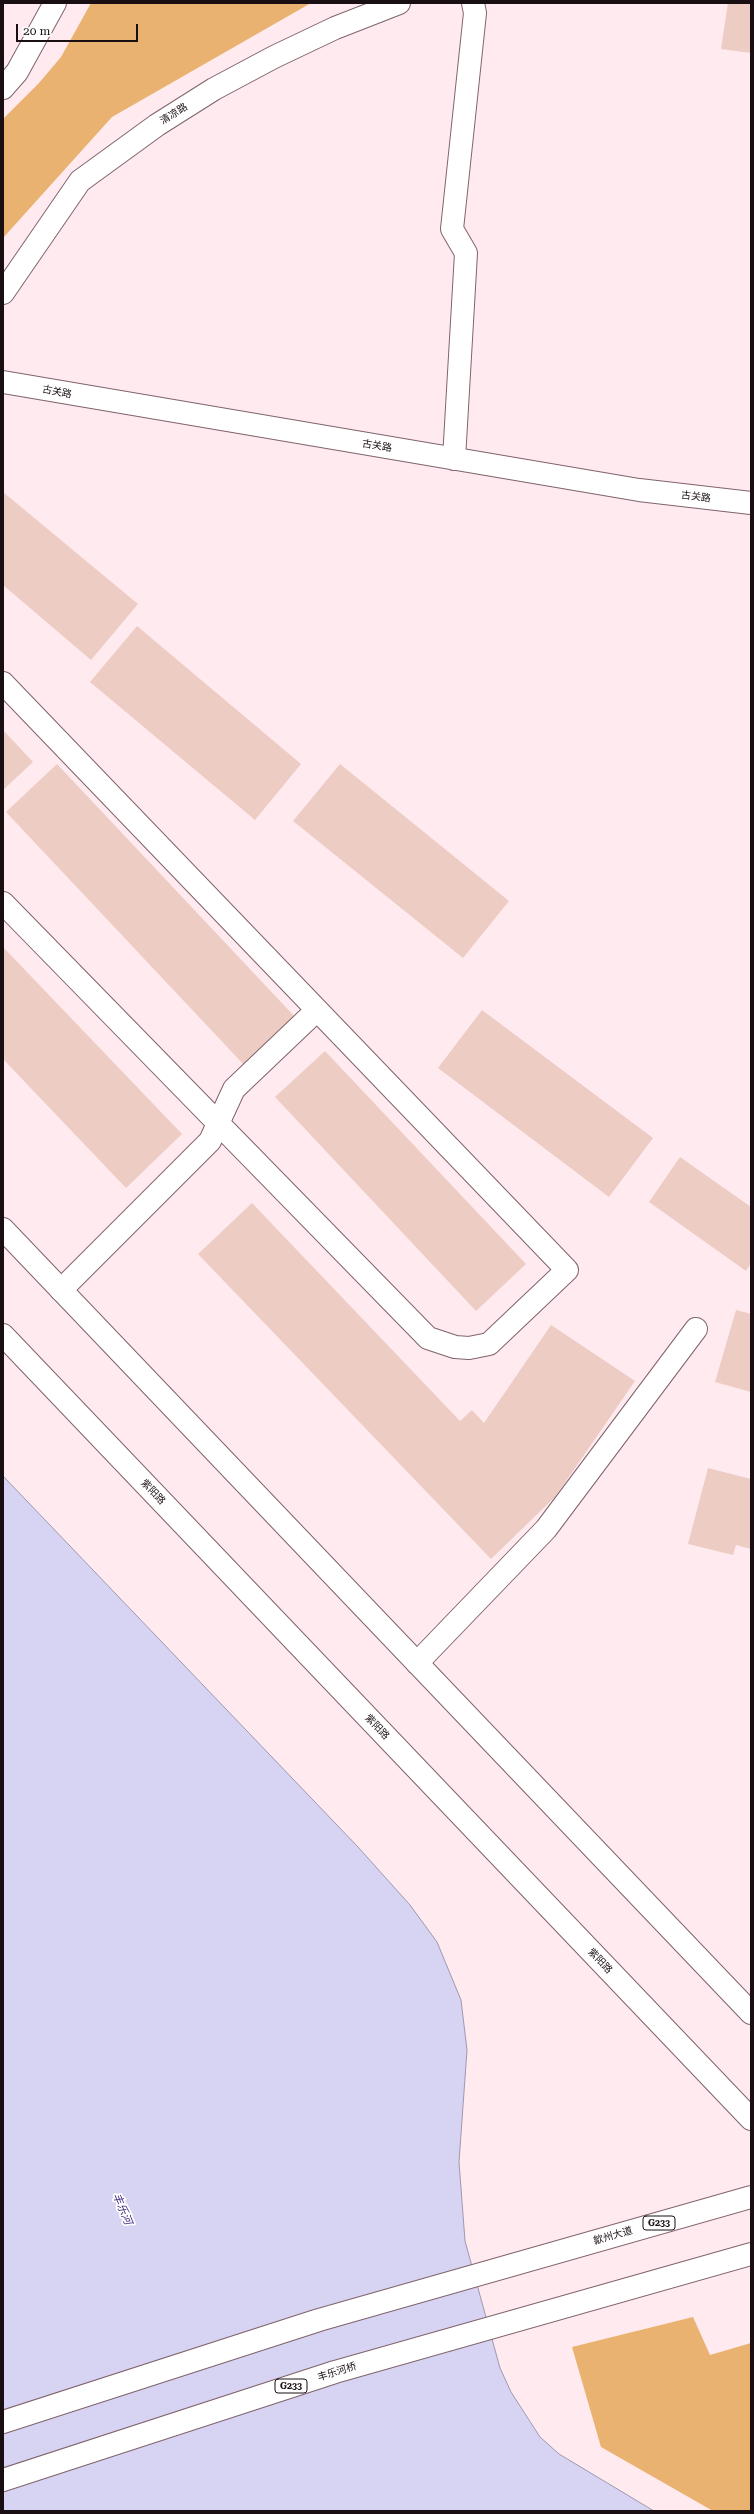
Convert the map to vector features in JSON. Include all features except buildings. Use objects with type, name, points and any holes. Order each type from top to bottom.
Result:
[{"type":"main road","points":[[3,88],[17,72],[56,3]]},
{"type":"main road","name":"清凉路","points":[[3,293],[80,181],[86,176],[157,125],[214,89],[274,57],[335,28],[399,3]]},
{"type":"main road","points":[[454,459],[466,253],[452,229],[475,12],[473,3]]},
{"type":"main road","name":"古关路","points":[[3,382],[639,490],[751,503]]},
{"type":"main road","points":[[3,683],[567,1270],[489,1344],[469,1348],[455,1347],[428,1338],[3,903]]},
{"type":"main road","points":[[61,1290],[210,1141],[234,1089],[317,1010]]},
{"type":"main road","points":[[3,1228],[751,2013]]},
{"type":"main road","points":[[417,1663],[546,1529],[696,1329]]},
{"type":"main road","name":"紫阳路","points":[[3,1335],[751,2119]]},
{"type":"main road","name":"歙州大道","points":[[3,2422],[319,2320],[751,2196]]},
{"type":"main road","name":"丰乐河桥","points":[[3,2480],[335,2372],[751,2254]]},
{"type":"shaded area","points":[[91,3],[311,3],[112,117],[3,238],[3,119],[39,83],[61,57]]},
{"type":"shaded area","points":[[693,2317],[710,2355],[751,2343],[751,2511],[713,2511],[601,2447],[572,2347]]},
{"type":"water","name":"丰乐河","points":[[3,1476],[358,1847],[410,1905],[437,1942],[461,2000],[467,2050],[459,2162],[465,2241],[500,2368],[511,2392],[540,2437],[559,2454],[654,2511],[3,2511]]}]
